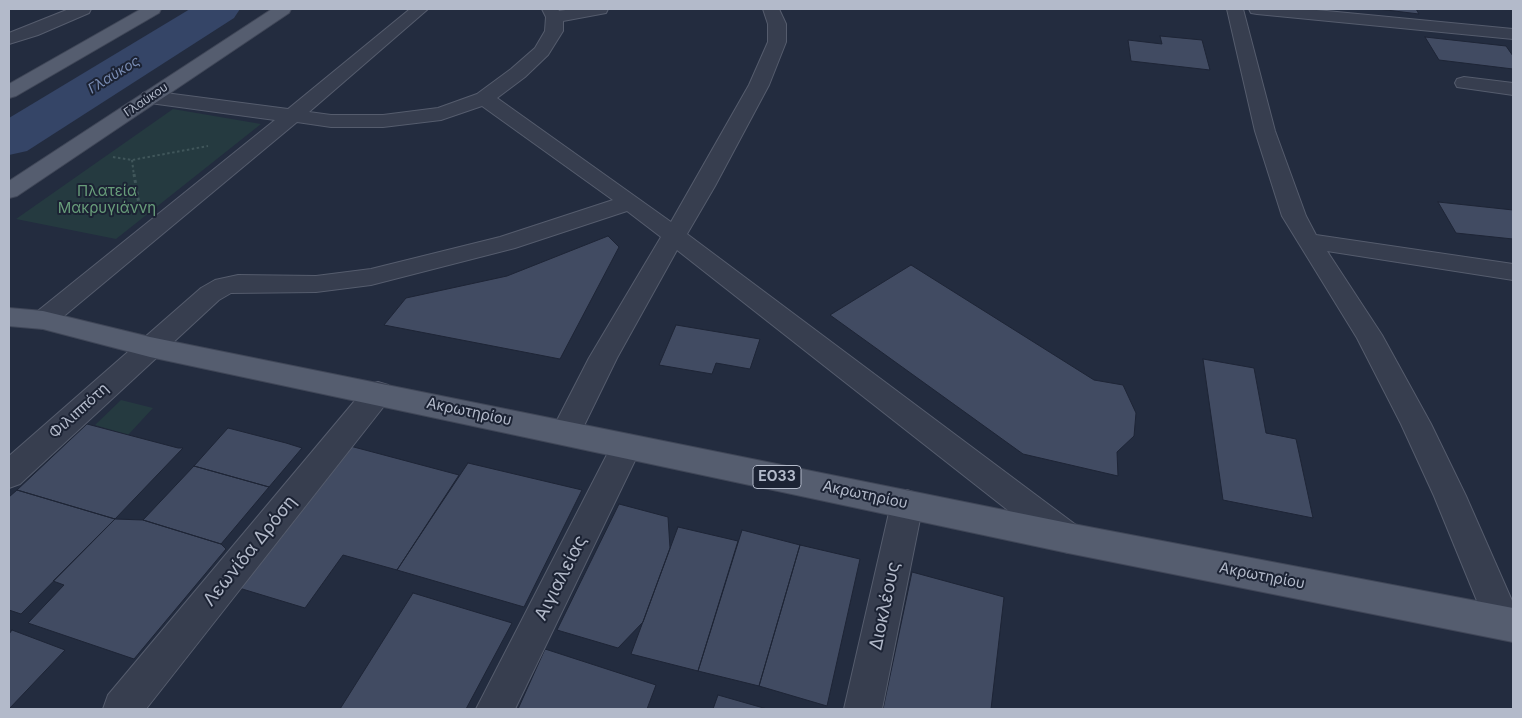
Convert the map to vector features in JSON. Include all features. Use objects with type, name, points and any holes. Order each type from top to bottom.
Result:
[{"type":"main road","points":[[9,92],[153,9]]},
{"type":"main road","name":"Γλαύκου","points":[[9,191],[283,9]]},
{"type":"main road","name":"Ακρωτηρίου","points":[[9,298],[43,320]]},
{"type":"main road","name":"Ακρωτηρίου","points":[[9,317],[43,320],[150,346],[1068,538],[1508,624]]},
{"type":"street","points":[[9,39],[83,9]]},
{"type":"street","points":[[43,320],[420,9]]},
{"type":"street","points":[[150,97],[291,117],[356,122],[414,119],[448,112],[484,98],[518,73],[542,51],[552,37],[552,13],[600,9]]},
{"type":"street","points":[[566,432],[603,358],[730,140],[775,49],[779,32],[771,9]]},
{"type":"street","points":[[1235,9],[1254,92],[1275,163],[1294,216],[1369,335],[1416,424],[1508,624]]},
{"type":"street","points":[[1257,9],[1513,34]]},
{"type":"street","points":[[1464,83],[1513,89]]},
{"type":"street","points":[[484,98],[630,202],[1068,538]]},
{"type":"street","name":"Φιλιππότη","points":[[9,474],[150,346],[210,294],[224,286],[238,283],[316,284],[371,277],[507,242],[630,202]]},
{"type":"street","points":[[1308,241],[1513,272]]},
{"type":"street","name":"Λεωνίδα Δρόση","points":[[122,709],[378,393]]},
{"type":"street","name":"Αιγιαλείας","points":[[495,709],[627,446]]},
{"type":"street","name":"Διοκλέους","points":[[863,709],[907,504]]},
{"type":"path","points":[[107,156],[132,160],[214,145]]},
{"type":"path","points":[[132,160],[140,209]]},
{"type":"green space","name":"Πλατεία Μακρυγιάννη","points":[[173,109],[261,124],[116,239],[16,219]]},
{"type":"green space","points":[[121,400],[153,408],[128,435],[95,425]]},
{"type":"building","points":[[1378,9],[1416,9],[1419,14]]},
{"type":"building","points":[[1160,36],[1202,40],[1210,70],[1131,61],[1128,40],[1162,44]]},
{"type":"building","points":[[1425,37],[1506,46],[1513,56],[1513,69],[1439,60]]},
{"type":"building","points":[[1438,202],[1513,210],[1513,239],[1456,233]]},
{"type":"building","points":[[608,236],[619,247],[560,359],[384,325],[406,298],[507,276]]},
{"type":"building","points":[[911,265],[1094,380],[1123,385],[1136,413],[1134,436],[1117,452],[1118,476],[1023,454],[830,315]]},
{"type":"building","points":[[676,325],[760,339],[750,369],[716,363],[712,374],[659,365]]},
{"type":"building","points":[[1203,359],[1254,368],[1266,433],[1296,439],[1313,518],[1223,500]]},
{"type":"building","points":[[87,424],[183,448],[115,519],[17,490]]},
{"type":"building","points":[[228,428],[302,448],[269,487],[194,466]]},
{"type":"building","points":[[350,446],[459,475],[397,570],[343,555],[305,608],[239,588]]},
{"type":"building","points":[[468,463],[582,490],[524,607],[397,570]]},
{"type":"building","points":[[194,466],[269,487],[221,544],[143,520]]},
{"type":"building","points":[[17,490],[115,519],[21,614],[9,610],[9,497]]},
{"type":"building","points":[[619,504],[668,517],[670,548],[643,622],[618,648],[557,630]]},
{"type":"building","points":[[115,519],[143,520],[221,544],[226,549],[134,659],[28,623],[64,585],[53,581]]},
{"type":"building","points":[[678,527],[738,541],[698,671],[631,654]]},
{"type":"building","points":[[742,530],[800,545],[759,686],[698,671]]},
{"type":"building","points":[[800,545],[860,559],[827,706],[759,686]]},
{"type":"building","points":[[912,572],[1004,597],[991,709],[883,709]]},
{"type":"building","points":[[413,593],[512,623],[466,709],[340,709]]},
{"type":"building","points":[[12,630],[65,650],[9,709],[9,634]]},
{"type":"building","points":[[545,649],[656,685],[647,709],[518,709]]},
{"type":"building","points":[[718,695],[767,709],[713,709]]},
{"type":"waterway","name":"Γλαύκος","points":[[9,140],[219,9]]}]
